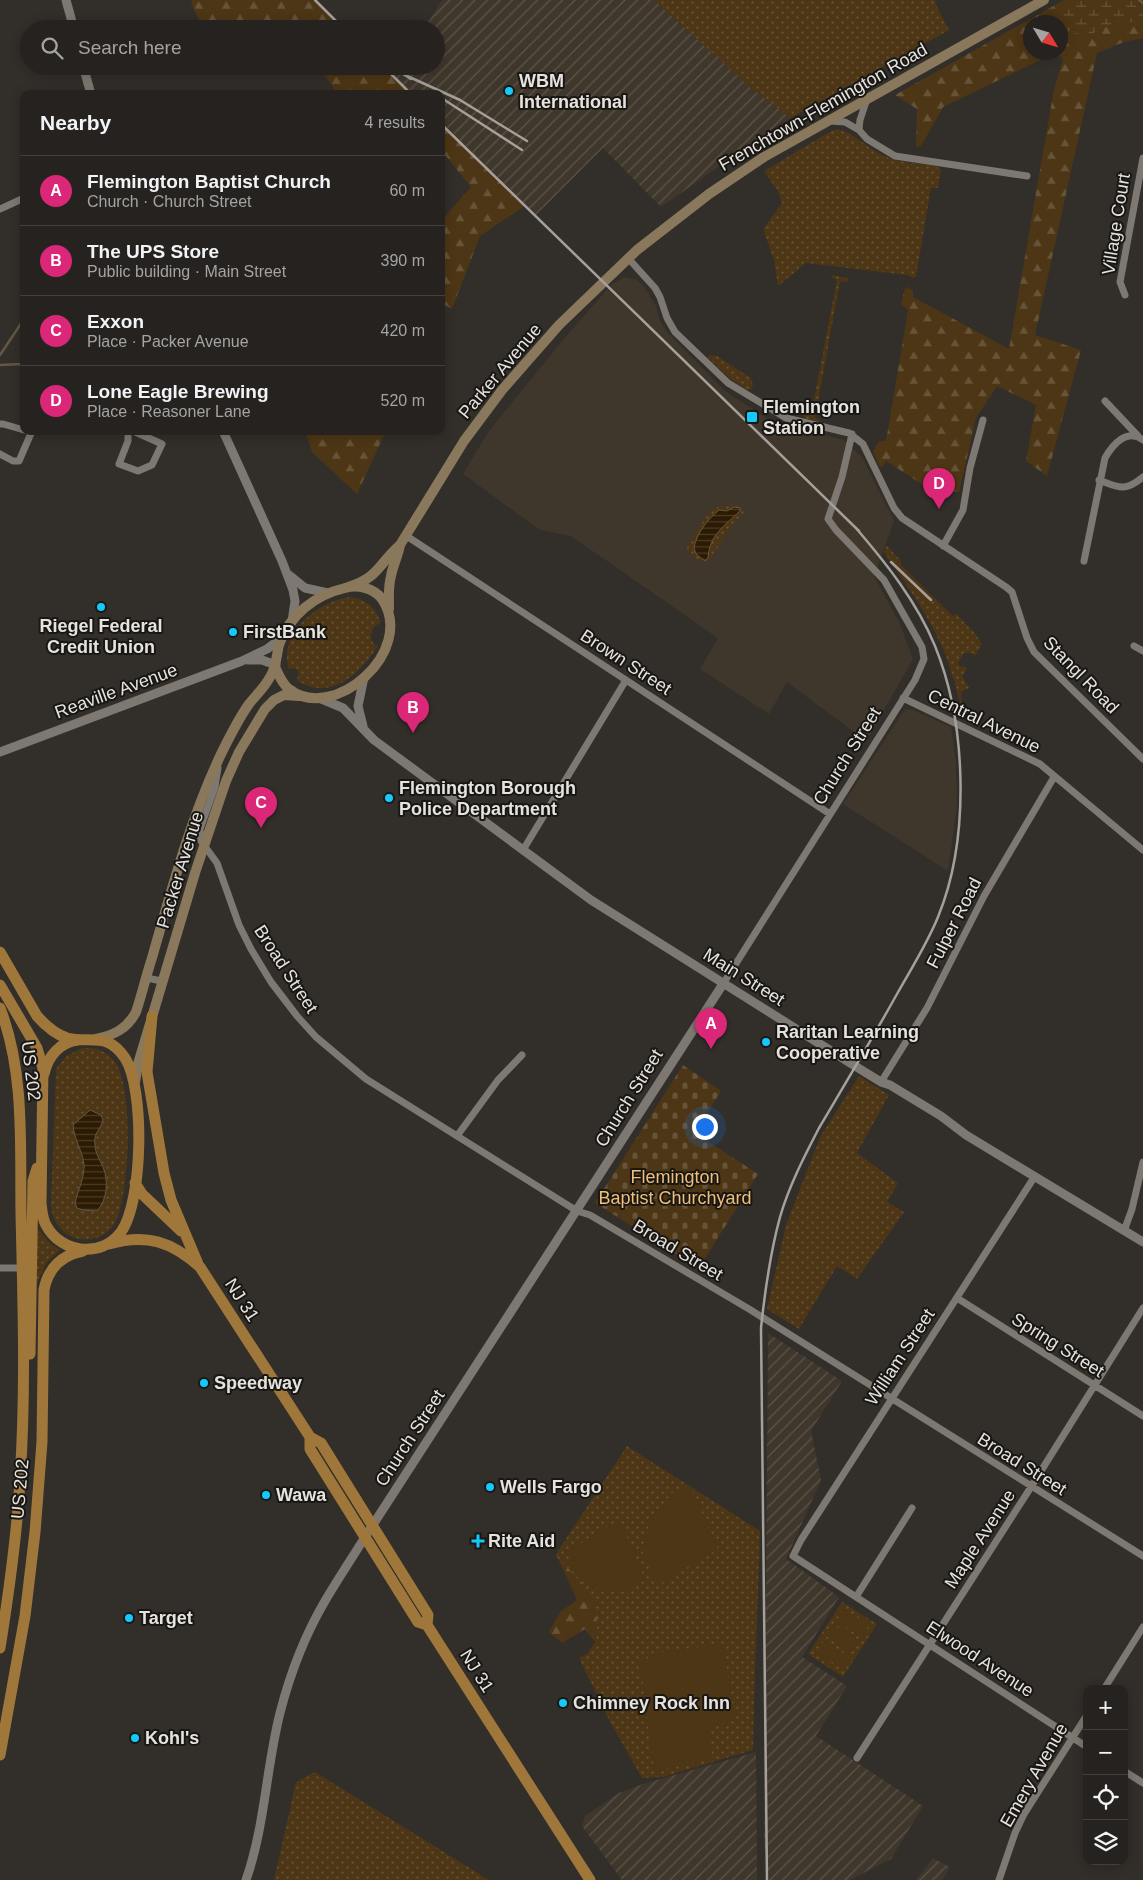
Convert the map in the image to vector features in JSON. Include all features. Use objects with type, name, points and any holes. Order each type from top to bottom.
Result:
[{"type":"highway","name":"US 202","points":[[0,952],[41,1020],[60,1035],[68,1038],[96,1039],[111,1044],[122,1054],[129,1068],[135,1088],[139,1150],[130,1211],[125,1225],[108,1244],[63,1258],[51,1270],[45,1282],[43,1303],[42,1442],[35,1532],[25,1616],[0,1755]]},
{"type":"highway","points":[[0,985],[37,1048],[44,1068],[41,1203],[43,1217],[46,1225],[61,1242],[73,1248],[90,1250]]},
{"type":"highway","name":"US 202","points":[[0,1008],[12,1046],[17,1087],[20,1134],[22,1268],[22,1432],[20,1478],[12,1570],[0,1648]]},
{"type":"highway","points":[[152,1016],[153,1023],[147,1061],[150,1096],[168,1192],[187,1238]]},
{"type":"highway","points":[[44,1080],[48,1063],[54,1054],[69,1042],[82,1039]]},
{"type":"highway","points":[[20,1478],[29,1392],[33,1182],[42,1152]]},
{"type":"highway","name":"NJ 31","points":[[135,1183],[142,1194],[187,1238],[200,1267],[310,1438],[310,1449],[418,1622],[427,1626],[590,1880]]},
{"type":"highway","name":"NJ 31","points":[[108,1244],[128,1239],[151,1240],[173,1247],[188,1256],[200,1267]]},
{"type":"highway","name":"NJ 31","points":[[310,1438],[321,1443],[373,1525],[428,1615],[427,1626]]},
{"type":"main road","name":"Frenchtown-Flemington Road","points":[[628,258],[664,228],[727,182],[826,121],[1044,0]]},
{"type":"main road","name":"Parker Avenue","points":[[348,587],[364,581],[376,573],[402,540],[464,441],[502,390],[559,325],[628,258]]},
{"type":"main road","name":"Parker Avenue","points":[[390,615],[389,587],[402,540]]},
{"type":"main road","points":[[348,587],[362,587],[373,591],[382,600],[390,615],[391,634],[386,650],[375,666],[364,677],[338,694],[319,698],[302,696],[285,685],[276,666],[282,638],[292,622],[308,604],[328,593],[348,587]]},
{"type":"main road","name":"Packer Avenue","points":[[96,1039],[115,1034],[128,1025],[136,1012],[195,817],[219,758],[240,717],[271,677],[276,666]]},
{"type":"main road","name":"Packer Avenue","points":[[135,1088],[138,1064],[162,982],[204,845],[226,781],[239,752],[258,719],[274,700],[287,695],[302,696]]},
{"type":"street","points":[[66,0],[72,20]]},
{"type":"street","points":[[86,75],[90,90]]},
{"type":"street","points":[[859,130],[867,98]]},
{"type":"street","points":[[826,121],[845,122],[859,130],[867,139],[895,156],[1027,176]]},
{"type":"street","name":"Village Court","points":[[1125,295],[1120,282],[1143,158]]},
{"type":"street","points":[[1134,199],[1143,201]]},
{"type":"street","points":[[0,208],[20,200]]},
{"type":"street","points":[[628,258],[655,288],[668,322],[676,332],[728,383],[792,421],[827,427],[852,434]]},
{"type":"street","points":[[1105,401],[1141,438]]},
{"type":"street","points":[[943,546],[963,510],[970,468],[983,420]]},
{"type":"street","points":[[0,424],[20,429]]},
{"type":"street","name":"Stangl Road","points":[[852,434],[863,444],[894,508],[902,518],[1012,592],[1026,638],[1034,652],[1143,759]]},
{"type":"street","name":"Church Street","points":[[246,1880],[259,1833],[280,1713],[297,1660],[325,1602],[365,1537],[723,984],[923,664],[924,654],[922,647],[884,580],[836,530],[828,519],[842,477],[852,434]]},
{"type":"street","points":[[0,454],[14,461],[19,461],[30,435]]},
{"type":"street","points":[[128,435],[128,441],[119,464],[138,471],[152,465],[162,444],[142,435]]},
{"type":"street","points":[[225,435],[293,590],[295,601],[292,622]]},
{"type":"street","points":[[1084,561],[1105,458],[1114,445],[1124,436],[1141,438]]},
{"type":"street","points":[[1099,480],[1125,488],[1134,485],[1143,477]]},
{"type":"street","name":"Brown Street","points":[[402,540],[626,680],[830,814]]},
{"type":"street","points":[[285,569],[304,588],[328,593]]},
{"type":"street","name":"Reaville Avenue","points":[[0,752],[242,661],[267,649],[282,638]]},
{"type":"street","points":[[1134,646],[1143,651]]},
{"type":"street","name":"Reaville Avenue","points":[[242,661],[262,660],[276,666]]},
{"type":"street","points":[[364,677],[358,706],[359,716],[367,733]]},
{"type":"street","points":[[523,850],[626,680]]},
{"type":"street","name":"Main Street","points":[[319,698],[343,708],[367,733],[591,900],[881,1082],[890,1085],[941,1116],[966,1135],[1143,1242]]},
{"type":"street","name":"Central Avenue","points":[[903,698],[1034,761],[1143,850]]},
{"type":"street","points":[[204,845],[201,841],[200,829],[215,787],[219,758]]},
{"type":"street","name":"Fulper Road","points":[[881,1082],[927,1008],[984,896],[1054,777]]},
{"type":"street","name":"Broad Street","points":[[204,845],[217,863],[242,931],[271,982],[306,1028],[353,1069],[576,1211],[590,1215],[720,1292],[1143,1556]]},
{"type":"street","points":[[146,978],[162,982]]},
{"type":"street","points":[[457,1136],[498,1080],[522,1055]]},
{"type":"street","points":[[1124,1231],[1132,1209],[1143,1162]]},
{"type":"street","name":"William Street","points":[[793,1556],[801,1540],[890,1399],[1035,1176]]},
{"type":"street","points":[[0,1268],[22,1268]]},
{"type":"street","name":"Spring Street","points":[[957,1298],[1143,1416]]},
{"type":"street","name":"Maple Avenue","points":[[857,1758],[1143,1308]]},
{"type":"street","points":[[856,1597],[912,1508]]},
{"type":"street","name":"Elwood Avenue","points":[[793,1556],[1083,1745]]},
{"type":"street","points":[[1107,1685],[1143,1627]]},
{"type":"street","name":"Emery Avenue","points":[[999,1880],[1015,1832],[1024,1814],[1083,1721]]},
{"type":"street","points":[[1128,1774],[1143,1783]]},
{"type":"shaded area","points":[[442,0],[654,0],[751,88],[791,118],[775,127],[661,207],[603,148],[536,215],[445,125],[445,90],[409,90],[394,76],[445,75],[445,20],[430,20]]},
{"type":"shaded area","points":[[625,277],[637,280],[645,288],[656,306],[660,321],[667,332],[725,391],[771,421],[844,440],[862,457],[894,521],[874,576],[900,624],[913,659],[866,741],[787,682],[769,714],[700,669],[718,638],[571,536],[540,530],[463,474],[489,431],[562,341],[612,284]]},
{"type":"shaded area","points":[[734,507],[740,508],[740,511],[714,537],[708,558],[705,561],[696,554],[694,548],[700,532],[719,510],[727,511]]},
{"type":"shaded area","points":[[905,709],[913,710],[951,727],[956,762],[957,805],[948,871],[843,804]]},
{"type":"shaded area","points":[[90,1110],[101,1115],[103,1120],[96,1134],[95,1141],[96,1151],[105,1172],[106,1190],[103,1201],[97,1211],[77,1208],[75,1203],[84,1164],[73,1125]]},
{"type":"shaded area","points":[[768,1333],[842,1381],[811,1431],[821,1480],[786,1559],[839,1597],[802,1657],[847,1686],[816,1736],[923,1806],[891,1859],[850,1880],[769,1880],[764,1843]]},
{"type":"shaded area","points":[[756,1752],[757,1880],[622,1880],[582,1826],[585,1816],[619,1793],[643,1784]]},
{"type":"shaded area","points":[[933,1858],[950,1867],[942,1880],[916,1880]]},
{"type":"green space","points":[[192,0],[317,0],[337,20],[199,20],[191,3]]},
{"type":"green space","points":[[654,0],[935,0],[949,30],[791,118],[751,88]]},
{"type":"green space","points":[[1064,0],[1143,0],[1143,38],[1124,42],[1097,53],[1035,335],[1081,350],[1047,476],[1026,461],[1036,405],[997,386],[976,418],[959,492],[928,488],[886,461],[880,467],[873,452],[879,441],[886,441],[908,310],[901,304],[905,288],[908,287],[913,291],[913,297],[1009,349],[1054,89],[1063,60],[1068,60],[1068,15],[1037,15]]},
{"type":"green space","points":[[1082,0],[1143,0],[1143,23],[1118,21],[1087,36],[1068,31],[1068,15],[1053,15]]},
{"type":"green space","points":[[1023,23],[1023,60],[1040,60],[943,107],[921,146],[916,147],[917,109],[895,95]]},
{"type":"green space","points":[[324,75],[393,75],[409,90],[335,90]]},
{"type":"green space","points":[[445,125],[526,205],[480,236],[452,309],[445,305],[445,216],[471,187],[445,155]]},
{"type":"green space","points":[[838,129],[849,133],[888,158],[936,166],[941,170],[938,188],[931,188],[916,276],[914,278],[907,275],[806,263],[778,286],[774,260],[763,229],[782,203],[777,190],[764,171],[831,131]]},
{"type":"green space","points":[[831,275],[849,280],[847,282],[840,281],[815,418],[821,420],[819,422],[807,420],[803,416],[805,414],[811,415],[837,280],[832,278]]},
{"type":"green space","points":[[709,355],[717,356],[751,378],[753,386],[751,389],[747,390],[732,380],[708,358]]},
{"type":"green space","points":[[306,435],[384,435],[357,494],[312,452]]},
{"type":"green space","points":[[733,505],[742,507],[744,513],[734,522],[709,561],[698,560],[692,556],[687,547],[707,515],[714,508]]},
{"type":"green space","points":[[886,545],[901,561],[901,565],[953,616],[956,614],[974,632],[982,644],[975,656],[972,653],[964,653],[958,663],[960,667],[965,666],[967,669],[962,676],[969,688],[961,692],[963,716],[954,679],[940,643],[919,603],[884,552]]},
{"type":"green space","points":[[351,597],[362,600],[376,613],[381,623],[375,626],[371,633],[371,638],[375,645],[378,645],[363,666],[344,682],[321,688],[309,686],[297,680],[299,671],[294,668],[289,669],[287,656],[289,643],[295,631],[304,621],[327,604]]},
{"type":"green space","points":[[82,1048],[100,1050],[115,1062],[121,1075],[125,1094],[128,1141],[124,1189],[115,1223],[104,1235],[89,1239],[73,1237],[60,1228],[56,1223],[51,1207],[56,1069],[66,1056]]},
{"type":"green space","name":"Flemington Baptist Churchyard","points":[[683,1065],[721,1091],[695,1133],[758,1174],[699,1268],[595,1203]]},
{"type":"green space","points":[[859,1076],[889,1095],[857,1153],[898,1183],[887,1202],[904,1212],[857,1279],[837,1266],[799,1329],[767,1309],[786,1225],[820,1137]]},
{"type":"green space","points":[[38,1229],[51,1244],[60,1250],[47,1262],[37,1283],[35,1282]]},
{"type":"green space","points":[[627,1446],[760,1531],[753,1750],[663,1777],[642,1778],[609,1720],[579,1658],[587,1654],[595,1642],[597,1622],[556,1554]]},
{"type":"green space","points":[[690,1486],[718,1549],[656,1586],[643,1552],[650,1520],[673,1492]]},
{"type":"green space","points":[[620,1519],[645,1580],[623,1592],[602,1591],[578,1578],[567,1552]]},
{"type":"green space","points":[[556,1554],[595,1599],[597,1622],[595,1642],[585,1629],[562,1643],[549,1632],[560,1612],[577,1600]]},
{"type":"green space","points":[[842,1602],[877,1624],[843,1677],[808,1654]]},
{"type":"green space","points":[[844,1609],[869,1625],[862,1637],[836,1621]]},
{"type":"green space","points":[[834,1625],[859,1641],[852,1652],[826,1636]]},
{"type":"green space","points":[[824,1640],[849,1657],[841,1668],[816,1652]]},
{"type":"green space","points":[[723,1644],[735,1720],[710,1726],[712,1759],[654,1771],[640,1661],[648,1659],[647,1654]]},
{"type":"green space","points":[[315,1772],[489,1880],[274,1880],[296,1782]]},
{"type":"waterway","points":[[1139,0],[1143,3]]},
{"type":"waterway","points":[[0,355],[20,325]]},
{"type":"waterway","points":[[0,365],[20,364]]},
{"type":"railway","points":[[315,0],[335,20]]},
{"type":"railway","points":[[392,75],[407,90]]},
{"type":"railway","points":[[405,75],[411,79]]},
{"type":"railway","points":[[405,75],[438,90]]},
{"type":"railway","points":[[445,93],[460,100],[527,141]]},
{"type":"railway","points":[[445,100],[522,150]]},
{"type":"railway","points":[[445,128],[859,531]]},
{"type":"railway","points":[[767,1880],[761,1328],[771,1258],[776,1231],[784,1205],[802,1161],[819,1128],[919,956],[938,917],[956,853],[960,818],[961,782],[953,711],[946,677],[935,646],[919,614],[900,584],[855,527]]},
{"type":"railway","points":[[891,562],[931,600]]},
{"type":"place","name":"WBM International","points":[[509,91]]},
{"type":"place","name":"Flemington Station","points":[[752,417]]},
{"type":"place","name":"Lone Eagle Brewing","points":[[939,509]]},
{"type":"place","name":"Riegel Federal Credit Union","points":[[101,607]]},
{"type":"place","name":"FirstBank","points":[[233,632]]},
{"type":"place","name":"The UPS Store","points":[[413,733]]},
{"type":"place","name":"Flemington Borough Police Department","points":[[389,798]]},
{"type":"place","name":"Exxon","points":[[261,828]]},
{"type":"place","name":"Raritan Learning Cooperative","points":[[766,1042]]},
{"type":"place","name":"Flemington Baptist Church","points":[[711,1049]]},
{"type":"place","name":"Speedway","points":[[204,1383]]},
{"type":"place","name":"Wells Fargo","points":[[490,1487]]},
{"type":"place","name":"Wawa","points":[[266,1495]]},
{"type":"place","name":"Rite Aid","points":[[478,1541]]},
{"type":"place","name":"Target","points":[[129,1618]]},
{"type":"place","name":"Chimney Rock Inn","points":[[563,1703]]},
{"type":"place","name":"Kohl's","points":[[135,1738]]}]
